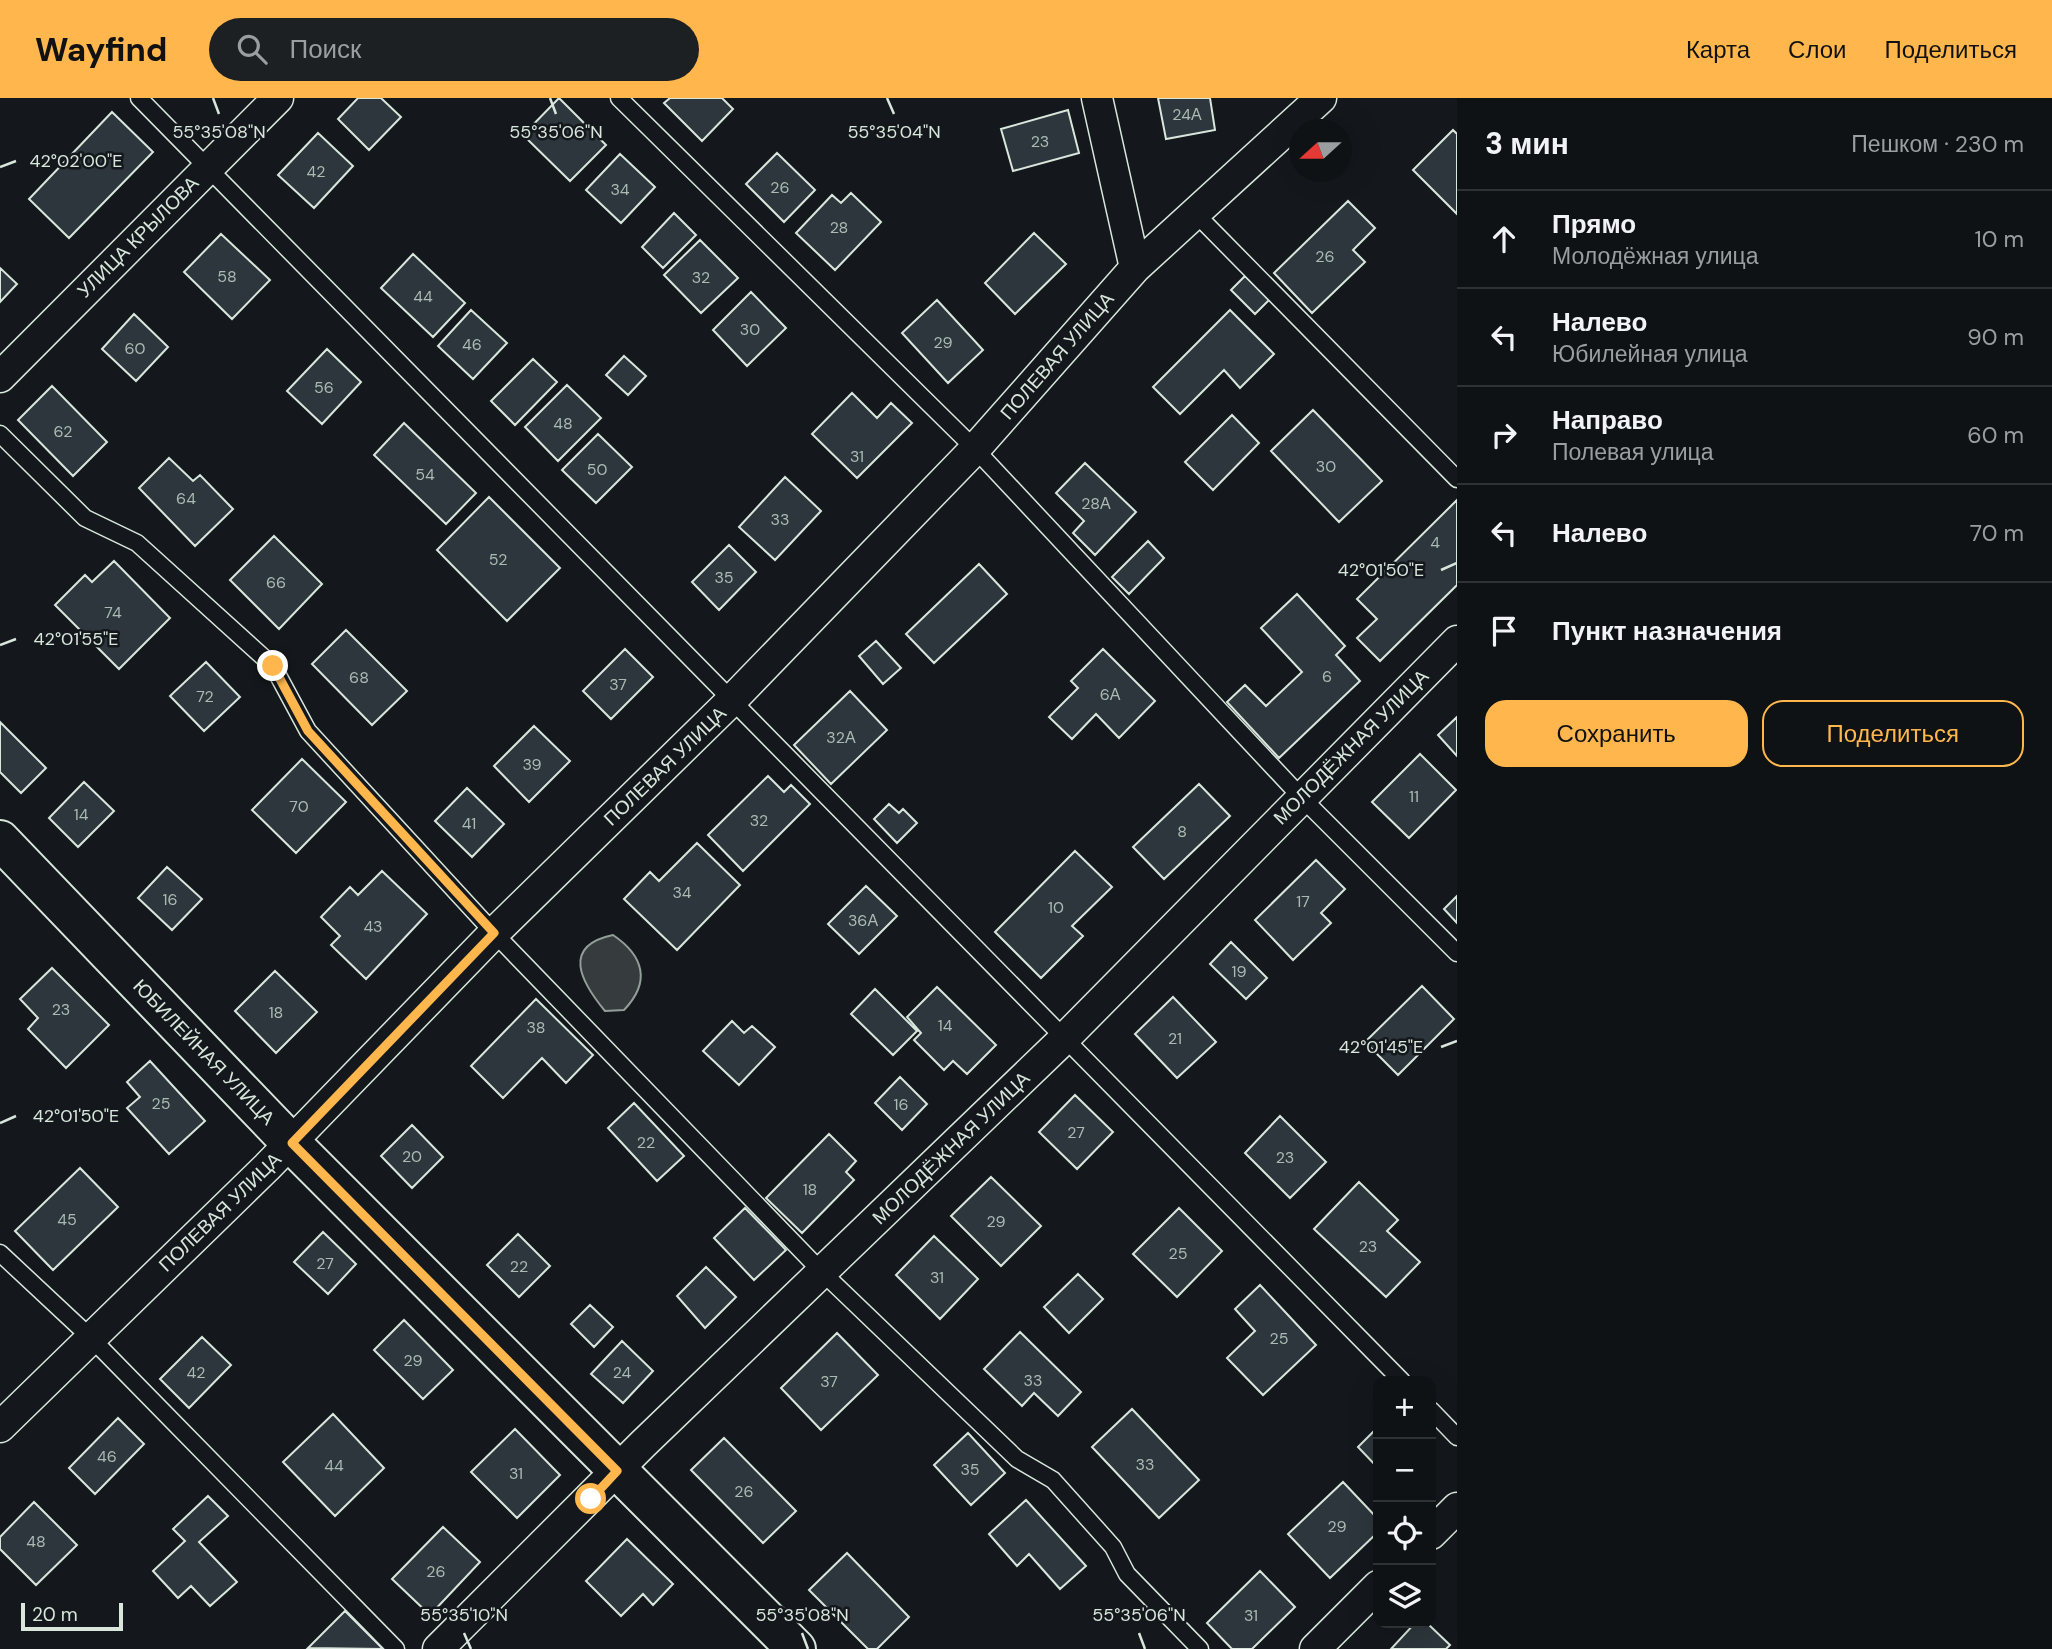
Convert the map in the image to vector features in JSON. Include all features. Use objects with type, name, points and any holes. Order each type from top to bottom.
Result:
[{"type":"main road","name":"ЮБИЛЕЙНАЯ УЛИЦА","points":[[0,840],[292,1143],[796,1649]]},
{"type":"street","name":"УЛИЦА КРЫЛОВА","points":[[0,377],[206,167],[278,98]]},
{"type":"street","points":[[1097,98],[1135,268]]},
{"type":"street","name":"ПОЛЕВАЯ УЛИЦА","points":[[0,1427],[292,1143],[494,933],[731,701],[975,449],[1135,268],[1321,98]]},
{"type":"street","name":"МОЛОДЁЖНАЯ УЛИЦА","points":[[438,1649],[617,1471],[1065,1038],[1457,641]]},
{"type":"street","points":[[1436,1529],[1457,1508]]},
{"type":"street","points":[[1315,1649],[1373,1591]]},
{"type":"lane","points":[[139,98],[1397,1376]]},
{"type":"lane","points":[[619,98],[975,449],[1301,797],[1457,953]]},
{"type":"lane","points":[[1194,212],[1457,479]]},
{"type":"lane","points":[[0,434],[85,518],[137,543],[273,666],[308,731],[494,933],[822,1272],[1017,1459],[1053,1480],[1113,1547],[1127,1574],[1200,1649]]},
{"type":"lane","points":[[0,1253],[91,1338],[396,1649]]},
{"type":"lane","points":[[1436,1415],[1457,1437]]},
{"type":"shaded area","points":[[613,935],[632,952],[640,970],[641,980],[633,1000],[624,1010],[605,1011],[583,977],[581,956],[586,947]]},
{"type":"building","points":[[358,98],[381,98],[401,117],[369,150],[338,119]]},
{"type":"building","points":[[559,98],[606,145],[570,181],[523,135]]},
{"type":"building","points":[[670,98],[722,98],[733,109],[702,141],[664,103]]},
{"type":"building","points":[[1158,98],[1210,98],[1215,130],[1166,139]]},
{"type":"building","points":[[1068,110],[1079,153],[1013,171],[1001,129]]},
{"type":"building","points":[[112,112],[153,152],[69,238],[29,199]]},
{"type":"building","points":[[1453,130],[1457,134],[1457,214],[1413,170]]},
{"type":"building","points":[[318,133],[353,166],[314,208],[278,175]]},
{"type":"building","points":[[777,153],[815,190],[784,222],[746,184]]},
{"type":"building","points":[[620,154],[655,187],[621,223],[586,190]]},
{"type":"building","points":[[851,193],[881,222],[835,270],[796,233],[832,195],[841,203]]},
{"type":"building","points":[[1348,201],[1375,228],[1353,250],[1365,262],[1312,313],[1274,273]]},
{"type":"building","points":[[674,213],[696,235],[663,268],[642,247]]},
{"type":"building","points":[[1034,233],[1066,264],[1015,314],[985,283]]},
{"type":"building","points":[[221,234],[270,280],[232,319],[184,272]]},
{"type":"building","points":[[700,240],[738,278],[701,313],[664,275]]},
{"type":"building","points":[[413,254],[465,303],[433,337],[381,288]]},
{"type":"building","points":[[0,268],[17,284],[0,302]]},
{"type":"building","points":[[1245,276],[1269,300],[1255,314],[1231,290]]},
{"type":"building","points":[[751,292],[786,328],[747,366],[713,330]]},
{"type":"building","points":[[937,300],[983,350],[948,383],[902,333]]},
{"type":"building","points":[[471,310],[507,343],[473,379],[438,346]]},
{"type":"building","points":[[1230,310],[1274,354],[1240,388],[1224,370],[1180,414],[1153,387]]},
{"type":"building","points":[[134,314],[168,347],[136,381],[102,349]]},
{"type":"building","points":[[327,349],[361,382],[322,424],[287,391]]},
{"type":"building","points":[[624,356],[646,376],[628,395],[606,375]]},
{"type":"building","points":[[533,359],[557,382],[515,425],[491,401]]},
{"type":"building","points":[[567,385],[601,418],[558,461],[525,427]]},
{"type":"building","points":[[52,386],[107,442],[73,476],[18,420]]},
{"type":"building","points":[[852,393],[877,418],[891,403],[912,423],[857,478],[812,434]]},
{"type":"building","points":[[1313,410],[1382,481],[1339,522],[1271,451]]},
{"type":"building","points":[[1232,415],[1259,443],[1213,490],[1185,462]]},
{"type":"building","points":[[404,423],[476,493],[446,524],[374,455]]},
{"type":"building","points":[[598,434],[632,467],[596,503],[562,470]]},
{"type":"building","points":[[169,458],[193,481],[200,475],[233,509],[195,546],[139,488]]},
{"type":"building","points":[[1085,463],[1136,512],[1095,555],[1073,533],[1084,521],[1056,493]]},
{"type":"building","points":[[785,477],[821,511],[775,560],[739,527]]},
{"type":"building","points":[[489,497],[560,568],[507,621],[437,550]]},
{"type":"building","points":[[1457,500],[1457,585],[1380,661],[1357,638],[1377,619],[1357,599]]},
{"type":"building","points":[[274,536],[322,584],[279,629],[230,580]]},
{"type":"building","points":[[1148,541],[1164,558],[1129,594],[1112,577]]},
{"type":"building","points":[[729,545],[756,572],[719,610],[692,582]]},
{"type":"building","points":[[114,561],[170,618],[119,669],[55,605],[85,575],[92,582]]},
{"type":"building","points":[[979,564],[1007,594],[934,663],[906,634]]},
{"type":"building","points":[[1297,594],[1345,646],[1336,655],[1360,681],[1279,758],[1227,702],[1245,685],[1266,706],[1302,672],[1261,628]]},
{"type":"building","points":[[346,630],[407,691],[372,725],[312,664]]},
{"type":"building","points":[[876,641],[901,668],[883,684],[859,656]]},
{"type":"building","points":[[625,649],[653,677],[611,719],[583,691]]},
{"type":"building","points":[[1103,649],[1155,701],[1119,738],[1096,714],[1072,739],[1049,717],[1078,688],[1071,681]]},
{"type":"building","points":[[206,662],[240,697],[204,731],[170,696]]},
{"type":"building","points":[[850,691],[887,730],[831,784],[794,745]]},
{"type":"building","points":[[1457,717],[1457,756],[1438,735]]},
{"type":"building","points":[[0,722],[46,768],[21,793],[0,772]]},
{"type":"building","points":[[534,726],[570,761],[529,802],[494,766]]},
{"type":"building","points":[[1420,754],[1456,790],[1409,838],[1372,802]]},
{"type":"building","points":[[302,759],[346,802],[296,853],[252,810]]},
{"type":"building","points":[[768,776],[784,792],[791,785],[810,804],[743,871],[708,835]]},
{"type":"building","points":[[84,782],[114,811],[78,847],[49,818]]},
{"type":"building","points":[[1199,784],[1230,816],[1164,879],[1133,847]]},
{"type":"building","points":[[467,788],[504,824],[472,857],[435,821]]},
{"type":"building","points":[[889,804],[899,813],[903,809],[917,823],[897,843],[874,819]]},
{"type":"building","points":[[697,843],[740,885],[677,950],[624,899],[650,872],[659,881]]},
{"type":"building","points":[[1075,851],[1112,887],[1072,926],[1083,936],[1041,978],[995,932]]},
{"type":"building","points":[[1316,860],[1345,889],[1321,913],[1331,923],[1293,960],[1255,920]]},
{"type":"building","points":[[167,867],[202,899],[172,930],[138,898]]},
{"type":"building","points":[[382,871],[427,914],[366,979],[331,945],[340,936],[321,917],[350,887],[358,895]]},
{"type":"building","points":[[866,886],[897,916],[859,954],[828,924]]},
{"type":"building","points":[[1457,896],[1457,923],[1444,909]]},
{"type":"building","points":[[1231,942],[1267,978],[1246,999],[1210,964]]},
{"type":"building","points":[[52,968],[109,1025],[66,1068],[28,1029],[38,1018],[20,999]]},
{"type":"building","points":[[275,971],[317,1012],[276,1053],[235,1011]]},
{"type":"building","points":[[1422,986],[1454,1019],[1398,1075],[1365,1042]]},
{"type":"building","points":[[937,987],[996,1045],[967,1074],[953,1061],[944,1070],[914,1040],[921,1033],[907,1017]]},
{"type":"building","points":[[875,989],[917,1031],[893,1055],[851,1014]]},
{"type":"building","points":[[1173,997],[1216,1042],[1177,1078],[1135,1034]]},
{"type":"building","points":[[536,999],[593,1055],[566,1083],[542,1058],[503,1098],[471,1066]]},
{"type":"building","points":[[732,1021],[744,1033],[752,1026],[775,1047],[739,1085],[703,1051]]},
{"type":"building","points":[[150,1061],[205,1121],[169,1154],[127,1108],[140,1097],[127,1082]]},
{"type":"building","points":[[900,1077],[927,1104],[902,1130],[875,1103]]},
{"type":"building","points":[[1075,1095],[1113,1132],[1077,1169],[1039,1132]]},
{"type":"building","points":[[634,1103],[684,1156],[657,1181],[608,1128]]},
{"type":"building","points":[[1280,1116],[1326,1162],[1290,1198],[1245,1153]]},
{"type":"building","points":[[412,1125],[443,1157],[412,1188],[381,1156]]},
{"type":"building","points":[[829,1134],[856,1161],[846,1172],[854,1180],[802,1233],[766,1198]]},
{"type":"building","points":[[80,1168],[118,1207],[53,1270],[15,1231]]},
{"type":"building","points":[[991,1177],[1041,1226],[1001,1266],[951,1216]]},
{"type":"building","points":[[1359,1182],[1398,1220],[1387,1231],[1420,1262],[1386,1297],[1314,1229]]},
{"type":"building","points":[[745,1208],[786,1250],[754,1280],[714,1238]]},
{"type":"building","points":[[1179,1208],[1222,1251],[1177,1297],[1133,1254]]},
{"type":"building","points":[[323,1232],[356,1264],[328,1294],[294,1262]]},
{"type":"building","points":[[518,1234],[550,1266],[519,1297],[487,1265]]},
{"type":"building","points":[[934,1236],[978,1279],[940,1319],[896,1275]]},
{"type":"building","points":[[706,1267],[736,1297],[705,1328],[677,1296]]},
{"type":"building","points":[[1078,1274],[1103,1299],[1069,1333],[1044,1307]]},
{"type":"building","points":[[1260,1285],[1316,1345],[1263,1395],[1227,1358],[1255,1331],[1235,1309]]},
{"type":"building","points":[[590,1305],[613,1327],[594,1347],[571,1324]]},
{"type":"building","points":[[404,1320],[453,1370],[423,1399],[374,1350]]},
{"type":"building","points":[[1020,1332],[1081,1392],[1058,1416],[1034,1393],[1022,1406],[984,1369]]},
{"type":"building","points":[[837,1333],[878,1375],[821,1430],[781,1388]]},
{"type":"building","points":[[202,1337],[231,1365],[189,1408],[160,1379]]},
{"type":"building","points":[[622,1341],[653,1371],[623,1403],[591,1374]]},
{"type":"building","points":[[1132,1409],[1199,1480],[1159,1518],[1092,1447]]},
{"type":"building","points":[[333,1414],[384,1468],[335,1516],[283,1462]]},
{"type":"building","points":[[118,1418],[144,1444],[95,1494],[69,1468]]},
{"type":"building","points":[[515,1429],[560,1475],[517,1518],[471,1472]]},
{"type":"building","points":[[1373,1432],[1373,1463],[1358,1447]]},
{"type":"building","points":[[968,1433],[1005,1473],[971,1505],[934,1465]]},
{"type":"building","points":[[724,1438],[796,1511],[763,1543],[691,1470]]},
{"type":"building","points":[[1343,1482],[1373,1514],[1373,1537],[1330,1578],[1288,1534]]},
{"type":"building","points":[[208,1496],[228,1516],[199,1542],[237,1582],[210,1606],[191,1586],[178,1598],[153,1571],[185,1541],[173,1529]]},
{"type":"building","points":[[1026,1500],[1086,1566],[1060,1589],[1029,1554],[1017,1566],[989,1534]]},
{"type":"building","points":[[34,1502],[77,1545],[36,1585],[0,1549],[0,1537]]},
{"type":"building","points":[[443,1527],[480,1562],[430,1615],[392,1579]]},
{"type":"building","points":[[627,1539],[673,1584],[653,1605],[643,1594],[621,1616],[586,1581]]},
{"type":"building","points":[[847,1553],[909,1617],[877,1649],[868,1649],[809,1590]]},
{"type":"building","points":[[1260,1571],[1295,1607],[1252,1649],[1232,1649],[1207,1623]]},
{"type":"building","points":[[345,1611],[383,1649],[308,1648]]},
{"type":"building","points":[[1410,1628],[1432,1628],[1450,1645],[1446,1649],[1391,1649]]},
{"type":"route","points":[[273,666],[308,731],[494,933],[292,1143],[617,1471],[591,1499]]}]
